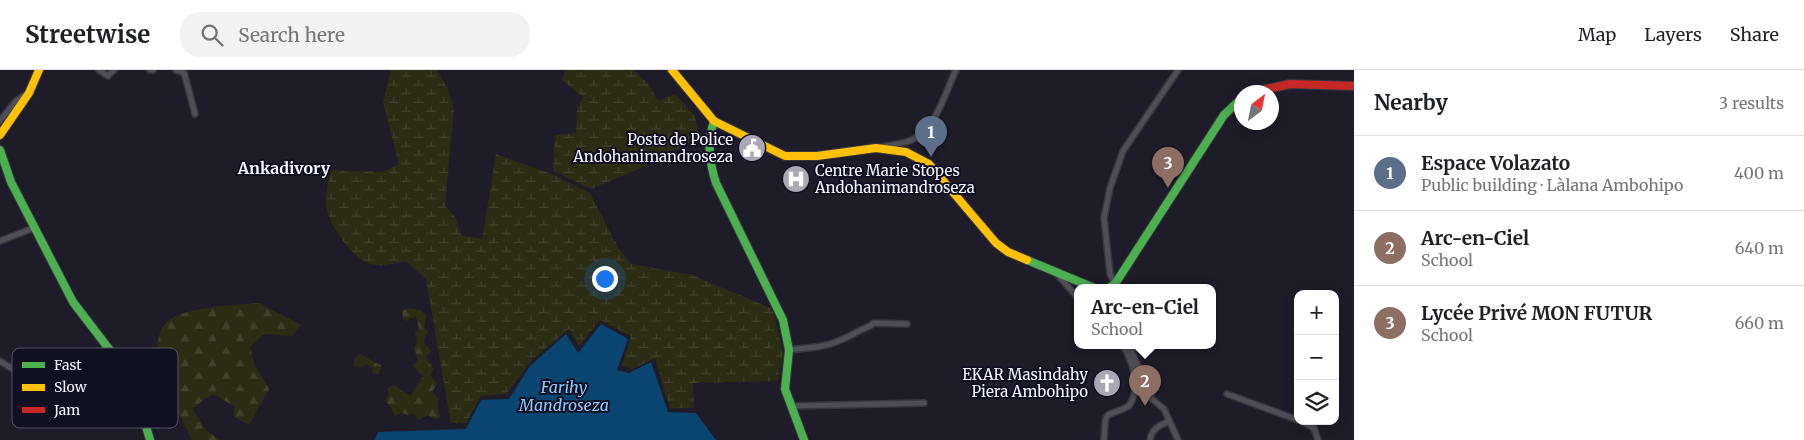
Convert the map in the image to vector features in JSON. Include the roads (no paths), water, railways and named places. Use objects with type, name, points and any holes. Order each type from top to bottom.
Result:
[{"type":"street","points":[[0,135],[29,93],[39,70]]},
{"type":"street","points":[[99,70],[108,76],[114,70]]},
{"type":"street","points":[[176,70],[184,73],[195,114]]},
{"type":"street","points":[[672,70],[714,121],[785,156],[817,156],[910,141],[924,133],[956,70]]},
{"type":"street","points":[[1112,284],[1104,218],[1110,188],[1123,151],[1178,70]]},
{"type":"street","points":[[1279,86],[1354,86]]},
{"type":"street","points":[[0,121],[16,101],[29,93]]},
{"type":"street","points":[[1113,284],[1224,115],[1234,106]]},
{"type":"street","points":[[714,121],[709,134],[707,149],[710,165],[716,183],[782,320],[788,350],[785,389],[804,440]]},
{"type":"street","points":[[876,148],[906,152],[929,164],[996,243],[1008,252],[1084,284]]},
{"type":"street","points":[[0,150],[11,182],[36,227],[73,302],[109,348]]},
{"type":"street","points":[[0,240],[36,227]]},
{"type":"street","points":[[1056,273],[1074,293]]},
{"type":"street","points":[[788,350],[823,348],[847,339],[859,330],[867,329],[874,322],[907,324]]},
{"type":"street","points":[[1104,440],[1105,417],[1109,413],[1129,406],[1134,396],[1134,370],[1125,349]]},
{"type":"street","points":[[1131,349],[1152,399],[1164,409],[1178,440]]},
{"type":"street","points":[[0,361],[12,369]]},
{"type":"street","points":[[1227,394],[1294,418]]},
{"type":"street","points":[[791,406],[924,403]]},
{"type":"street","points":[[1150,440],[1152,432],[1157,426],[1169,421]]},
{"type":"street","points":[[1308,425],[1314,428],[1318,440]]},
{"type":"street","points":[[146,428],[150,440]]},
{"type":"water","name":"Farihy Mandroseza","points":[[601,324],[628,339],[617,370],[629,373],[651,362],[668,412],[696,413],[716,440],[375,440],[378,432],[466,429],[481,400],[509,399],[530,366],[566,334],[578,353]]},
{"type":"place","name":"Poste de Police Andohanimandroseza","points":[[752,148]]},
{"type":"place","name":"Espace Volazato","points":[[931,157]]},
{"type":"place","name":"Centre Marie Stopes Andohanimandroseza","points":[[796,179]]},
{"type":"place","name":"Lycée Privé MON FUTUR","points":[[1168,188]]},
{"type":"place","name":"EKAR Masindahy Piera Ambohipo","points":[[1107,383]]},
{"type":"place","name":"Arc-en-Ciel","points":[[1145,406]]},
{"type":"district","name":"Ankadivory","points":[[284,168]]}]
